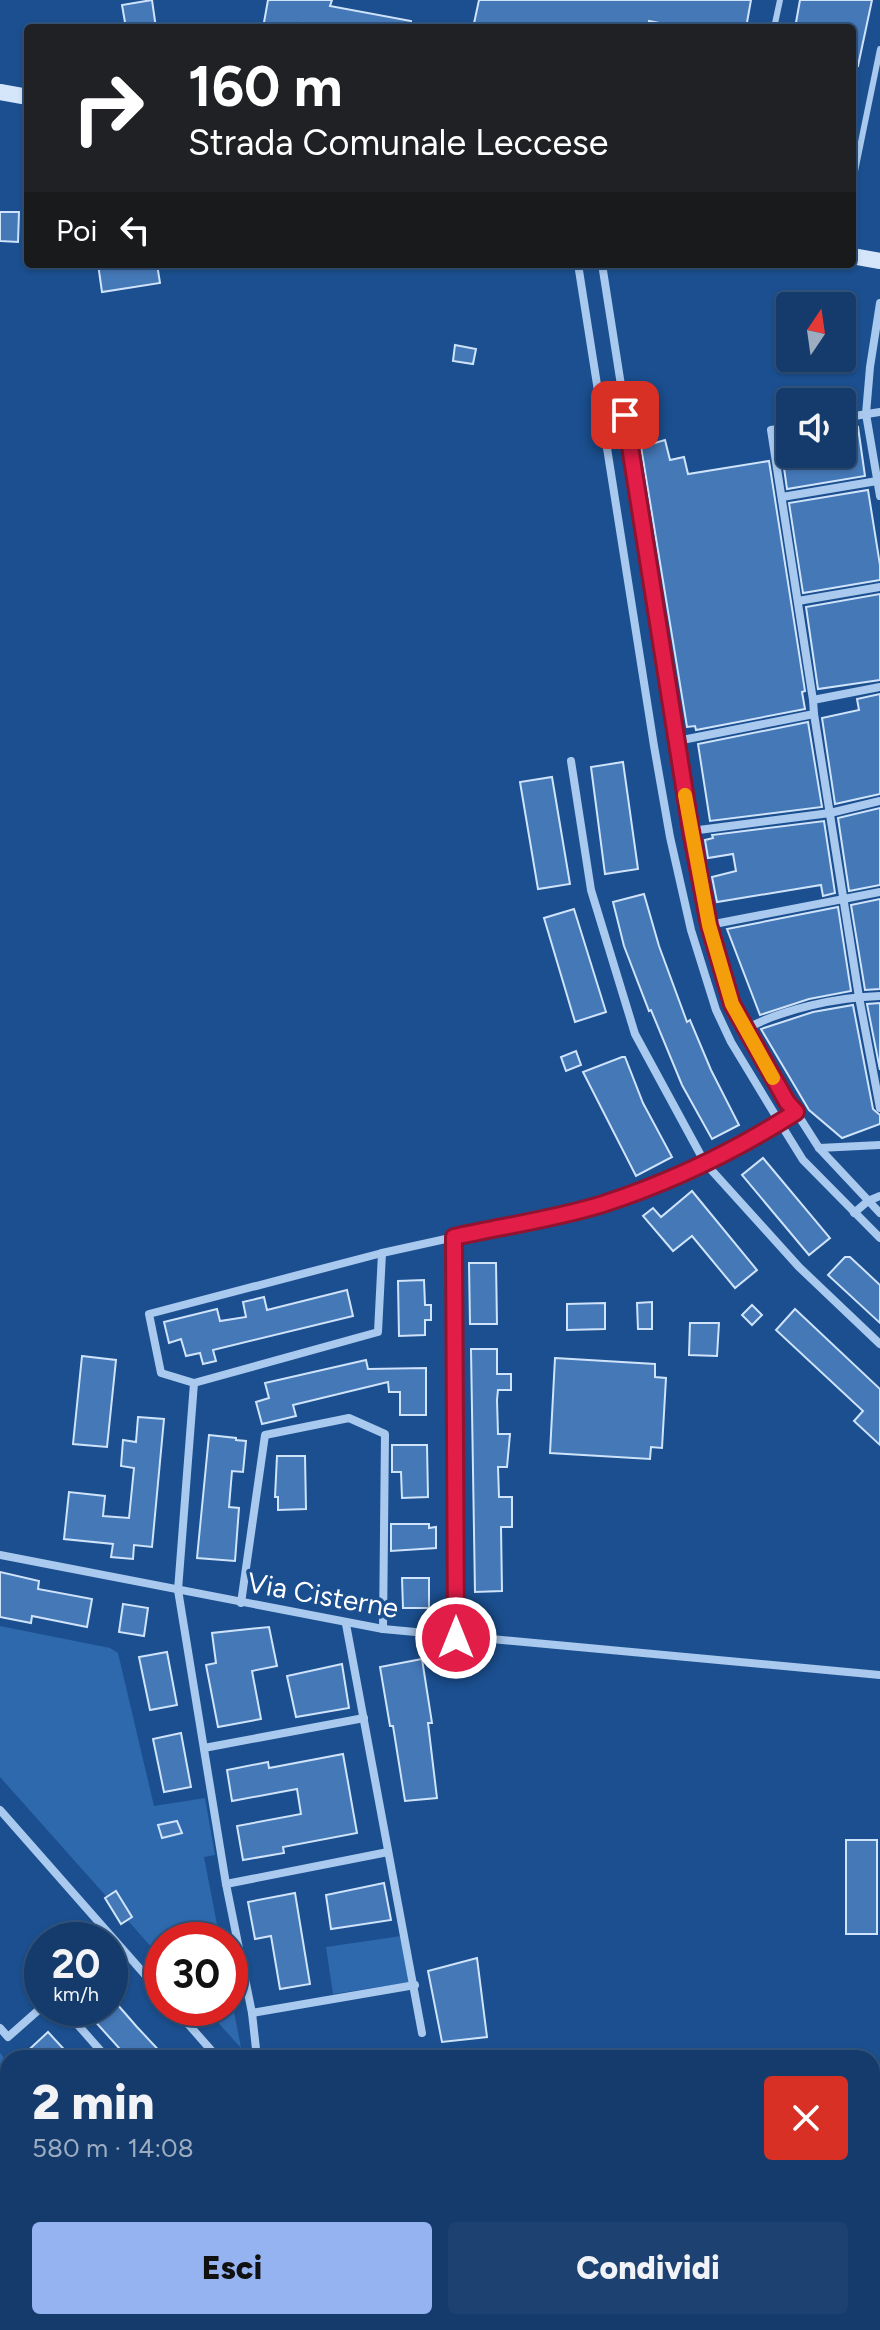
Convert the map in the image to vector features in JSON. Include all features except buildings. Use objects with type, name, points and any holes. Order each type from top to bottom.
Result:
[{"type":"main road","points":[[0,92],[24,96]]},
{"type":"main road","points":[[856,257],[880,261]]},
{"type":"street","points":[[579,268],[654,746],[691,930],[716,1010],[731,1042],[780,1123],[803,1160],[880,1238]]},
{"type":"street","points":[[603,268],[691,831],[709,925],[732,1004],[787,1102],[819,1148],[880,1213]]},
{"type":"street","points":[[880,303],[866,414],[880,496]]},
{"type":"street","points":[[856,416],[880,412]]},
{"type":"street","points":[[776,429],[771,430],[776,460]]},
{"type":"street","points":[[777,468],[859,997],[880,1108]]},
{"type":"street","points":[[782,497],[877,481]]},
{"type":"street","points":[[798,601],[880,587]]},
{"type":"street","points":[[813,700],[880,687]]},
{"type":"street","points":[[677,741],[814,714]]},
{"type":"street","points":[[571,761],[591,890],[635,1034],[705,1163],[799,1267],[880,1344]]},
{"type":"street","points":[[691,831],[830,813],[880,801]]},
{"type":"street","points":[[709,925],[880,892]]},
{"type":"street","points":[[746,1029],[767,1017],[859,997],[880,996]]},
{"type":"street","points":[[382,1253],[378,1332],[194,1383],[161,1373],[149,1314],[382,1253],[600,1205],[650,1188],[705,1163],[796,1112]]},
{"type":"street","points":[[819,1148],[880,1145]]},
{"type":"street","points":[[854,1213],[880,1196]]},
{"type":"street","points":[[454,1237],[456,1638]]},
{"type":"street","points":[[194,1383],[178,1590],[256,2050]]},
{"type":"street","points":[[241,1603],[265,1435],[349,1418],[385,1434],[383,1629]]},
{"type":"street","name":"Via Cisterne","points":[[0,1555],[346,1624],[456,1638],[880,1675]]},
{"type":"street","points":[[346,1624],[422,2033]]},
{"type":"street","points":[[204,1748],[364,1718]]},
{"type":"street","points":[[0,1810],[94,1922]]},
{"type":"street","points":[[226,1884],[388,1852]]},
{"type":"street","points":[[128,1960],[144,1976]]},
{"type":"street","points":[[252,2013],[415,1985]]},
{"type":"street","points":[[0,2028],[8,2037],[24,2023]]},
{"type":"street","points":[[79,2026],[100,2050]]},
{"type":"street","points":[[190,2026],[211,2050]]},
{"type":"lane","points":[[775,24],[780,0]]},
{"type":"lane","points":[[856,166],[880,49]]},
{"type":"shaded area","points":[[0,1626],[110,1648],[118,1653],[154,1806],[205,1798],[215,1855],[204,1857],[217,1922],[144,1922],[144,1939],[0,1777]]},
{"type":"shaded area","points":[[401,1936],[411,1982],[333,1994],[326,1947]]},
{"type":"shaded area","points":[[221,2026],[237,2026],[241,2048]]},
{"type":"slow traffic","points":[[685,795],[709,925],[732,1004],[773,1078]]},
{"type":"route","points":[[456,1638],[454,1237],[600,1205],[650,1188],[705,1163],[796,1112],[787,1102],[732,1004],[709,925],[691,831],[625,415]]}]
